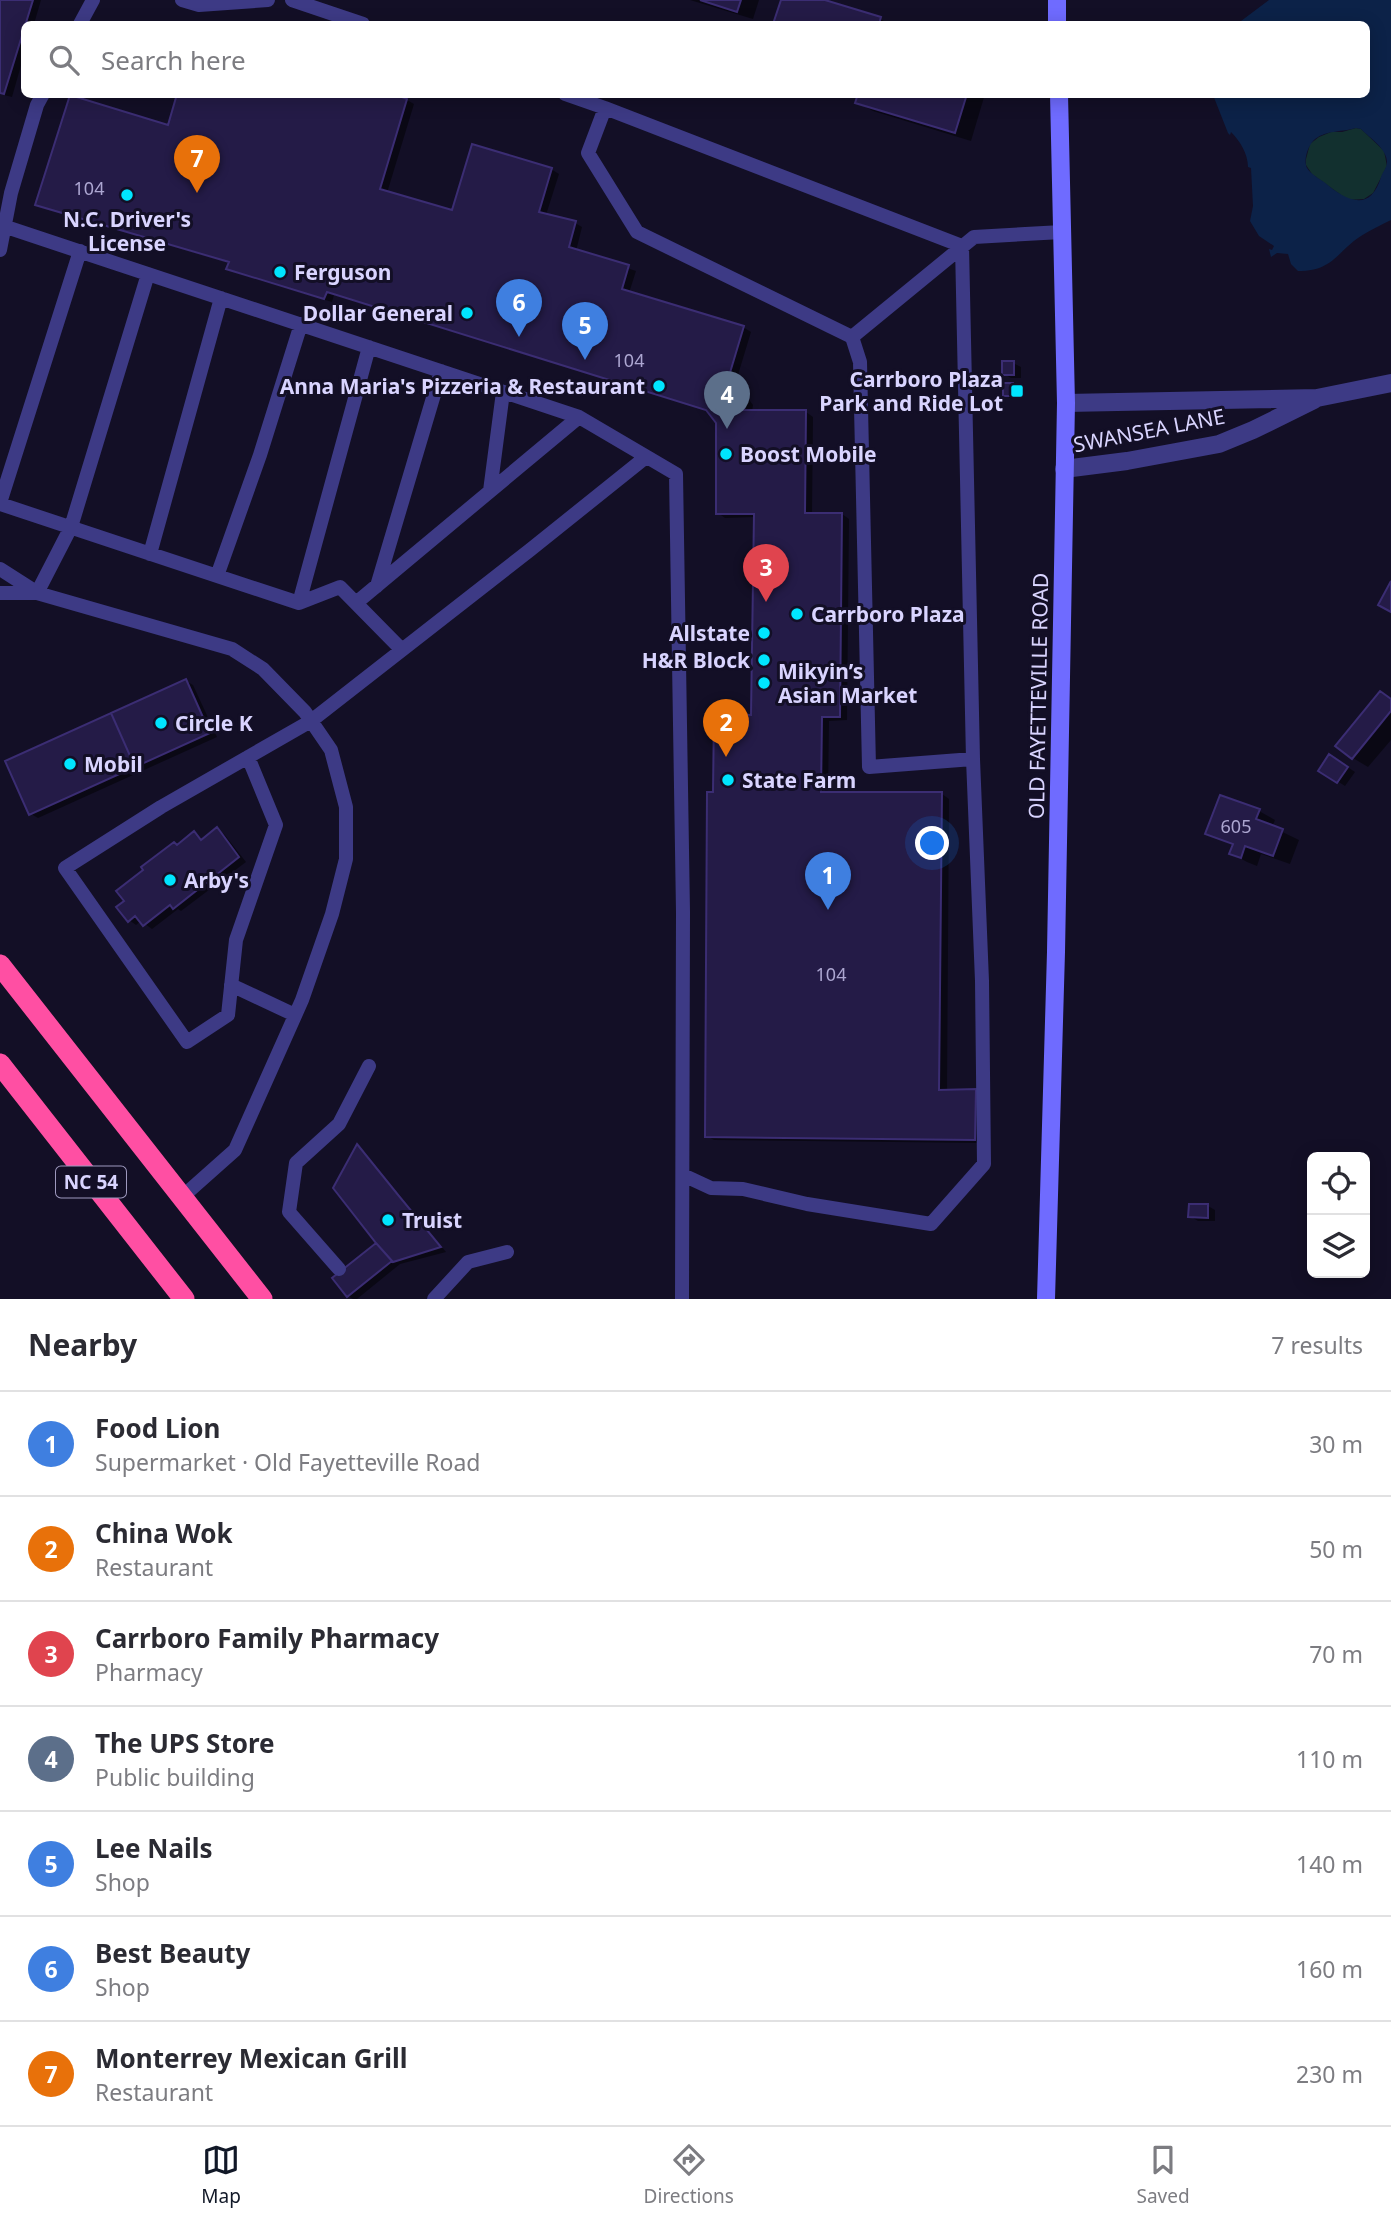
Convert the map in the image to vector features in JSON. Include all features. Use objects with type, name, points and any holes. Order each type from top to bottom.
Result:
[{"type":"highway","name":"NC 54","points":[[0,965],[262,1299]]},
{"type":"highway","name":"NC 54","points":[[0,1064],[184,1299]]},
{"type":"street","points":[[1057,0],[1057,21]]},
{"type":"street","name":"OLD FAYETTEVILLE ROAD","points":[[1046,1299],[1056,952],[1066,403],[1059,98]]},
{"type":"street","name":"SWANSEA LANE","points":[[1066,403],[1317,398],[1391,383]]},
{"type":"street","name":"SWANSEA LANE","points":[[1065,469],[1219,444],[1317,398]]},
{"type":"lane","points":[[82,21],[93,0]]},
{"type":"lane","points":[[182,0],[200,5],[268,0]]},
{"type":"lane","points":[[292,0],[354,21]]},
{"type":"lane","points":[[0,250],[11,193],[41,98]]},
{"type":"lane","points":[[576,98],[962,246]]},
{"type":"lane","points":[[605,108],[588,153],[637,232],[852,337],[860,362],[869,767],[973,759]]},
{"type":"lane","points":[[3,226],[579,417],[676,474],[683,912],[682,1299]]},
{"type":"lane","points":[[852,337],[974,237],[1062,232]]},
{"type":"lane","points":[[683,1175],[711,1188],[743,1189],[807,1204],[931,1224],[984,1164],[982,981],[973,759],[962,246]]},
{"type":"lane","points":[[80,251],[0,504],[299,603],[340,587],[401,649]]},
{"type":"lane","points":[[37,593],[71,527],[148,274]]},
{"type":"lane","points":[[150,554],[221,298]]},
{"type":"lane","points":[[217,576],[260,455],[301,324]]},
{"type":"lane","points":[[299,603],[369,347]]},
{"type":"lane","points":[[377,586],[441,371]]},
{"type":"lane","points":[[491,491],[503,392]]},
{"type":"lane","points":[[356,603],[579,417]]},
{"type":"lane","points":[[248,757],[276,825],[236,940],[228,1015],[187,1042],[65,868],[161,807],[248,757],[311,721],[646,457]]},
{"type":"lane","points":[[0,569],[37,593]]},
{"type":"lane","points":[[0,593],[37,593],[232,649],[263,669],[311,721],[331,750],[346,807],[346,859],[332,914],[295,1016],[236,1150],[181,1198]]},
{"type":"lane","points":[[231,985],[295,1016]]},
{"type":"lane","points":[[339,1269],[289,1212],[296,1163],[339,1124],[369,1066]]},
{"type":"lane","points":[[433,1299],[468,1262],[507,1252]]},
{"type":"green space","points":[[1361,129],[1384,151],[1387,166],[1373,193],[1364,199],[1348,200],[1312,174],[1306,165],[1306,159],[1310,144],[1319,137]]},
{"type":"water","points":[[1269,0],[1391,0],[1391,220],[1361,236],[1334,260],[1320,268],[1298,271],[1291,264],[1288,254],[1277,253],[1271,257],[1269,249],[1272,250],[1274,246],[1259,236],[1250,221],[1253,206],[1251,168],[1248,167],[1247,157],[1240,144],[1231,132],[1230,135],[1214,98],[1370,98],[1370,21],[1241,21]],"holes":[[[1361,129],[1381,148],[1386,157],[1386,168],[1376,189],[1364,200],[1340,194],[1307,168],[1310,145],[1315,139],[1330,133]]]},
{"type":"building","points":[[0,0],[33,0],[27,21],[21,21],[21,39],[4,94],[0,93]]},
{"type":"building","points":[[700,0],[741,0],[737,12]]},
{"type":"building","points":[[781,0],[825,0],[881,17],[880,21],[774,21]]},
{"type":"building","name":"Carrboro Plaza","points":[[69,98],[80,98],[168,125],[176,98],[404,98],[407,99],[380,189],[452,210],[472,144],[552,168],[539,212],[576,221],[569,247],[629,265],[622,289],[744,326],[726,386],[737,387],[746,400],[744,410],[806,410],[805,513],[842,513],[840,717],[822,717],[821,792],[942,792],[939,1090],[976,1089],[975,1140],[705,1137],[707,792],[713,792],[714,714],[751,715],[754,514],[716,514],[716,423],[706,410],[327,292],[324,299],[226,269],[229,262],[35,205]]},
{"type":"building","points":[[857,98],[966,98],[955,133],[855,103]]},
{"type":"building","points":[[1002,361],[1014,361],[1014,375],[1002,375]]},
{"type":"building","points":[[1003,383],[1013,383],[1014,396],[1003,396]]},
{"type":"building","points":[[1391,581],[1391,612],[1378,605]]},
{"type":"building","name":"Circle K","points":[[186,679],[210,733],[135,767],[111,713]]},
{"type":"building","points":[[1380,691],[1391,699],[1391,711],[1352,759],[1335,746]]},
{"type":"building","name":"Mobil","points":[[111,713],[135,767],[29,815],[5,761]]},
{"type":"building","points":[[1329,754],[1348,767],[1337,783],[1318,771]]},
{"type":"building","points":[[1220,795],[1260,809],[1256,819],[1283,829],[1273,856],[1245,846],[1241,858],[1229,854],[1233,844],[1205,834]]},
{"type":"building","name":"Arby's","points":[[217,827],[239,857],[173,909],[170,905],[143,926],[135,916],[128,922],[116,907],[124,901],[116,891],[143,870],[141,867],[174,842],[177,845],[194,831],[201,840]]},
{"type":"building","name":"Truist","points":[[357,1144],[441,1247],[393,1262],[376,1243],[333,1188]]},
{"type":"building","points":[[1189,1204],[1208,1204],[1208,1218],[1188,1217]]},
{"type":"building","points":[[376,1243],[392,1261],[347,1297],[332,1278]]},
{"type":"place","name":"Monterrey Mexican Grill","points":[[197,193]]},
{"type":"place","name":"N.C. Driver's License","points":[[127,195]]},
{"type":"place","name":"Ferguson","points":[[280,272]]},
{"type":"place","name":"Dollar General","points":[[467,313]]},
{"type":"place","name":"Best Beauty","points":[[519,337]]},
{"type":"place","name":"Lee Nails","points":[[585,360]]},
{"type":"place","name":"Anna Maria's Pizzeria & Restaurant","points":[[659,386]]},
{"type":"place","name":"Carrboro Plaza Park and Ride Lot","points":[[1017,391]]},
{"type":"place","name":"The UPS Store","points":[[727,429]]},
{"type":"place","name":"Boost Mobile","points":[[726,454]]},
{"type":"place","name":"Carrboro Family Pharmacy","points":[[766,602]]},
{"type":"place","name":"Carrboro Plaza","points":[[797,614]]},
{"type":"place","name":"Allstate","points":[[764,633]]},
{"type":"place","name":"H&R Block","points":[[764,660]]},
{"type":"place","name":"Mikyin’s Asian Market","points":[[764,683]]},
{"type":"place","name":"Circle K","points":[[161,723]]},
{"type":"place","name":"China Wok","points":[[726,757]]},
{"type":"place","name":"Mobil","points":[[70,764]]},
{"type":"place","name":"State Farm","points":[[728,780]]},
{"type":"place","name":"Arby's","points":[[170,880]]},
{"type":"place","name":"Food Lion","points":[[828,910]]},
{"type":"place","name":"Truist","points":[[388,1220]]}]
